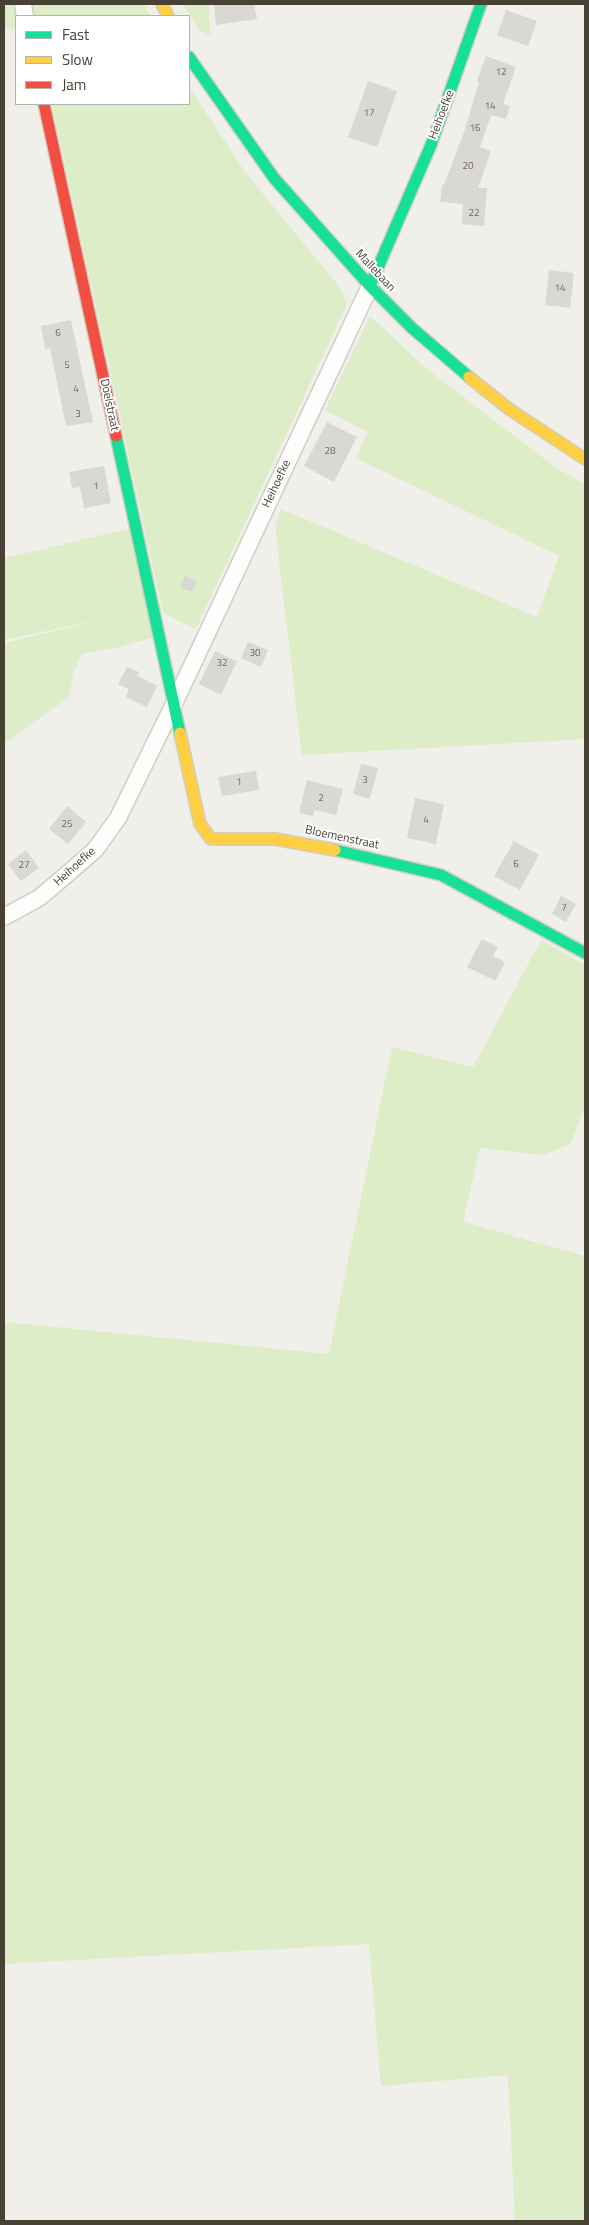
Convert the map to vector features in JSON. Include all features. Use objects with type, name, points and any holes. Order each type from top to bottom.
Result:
[{"type":"street","name":"Heihoefke","points":[[4,916],[39,898],[95,850],[118,818],[173,706],[370,286],[431,145],[481,4]]},
{"type":"street","name":"Mallebaan","points":[[190,58],[274,178],[370,286],[412,328],[471,379],[558,444],[585,459]]},
{"type":"street","name":"Doelstraat","points":[[44,105],[173,706]]},
{"type":"street","name":"Bloemenstraat","points":[[173,706],[200,824],[211,839],[275,840],[319,846],[442,875],[585,953]]},
{"type":"green space","points":[[4,4],[15,4],[17,15],[15,15],[15,29],[4,28]]},
{"type":"green space","points":[[31,4],[144,4],[150,15],[33,15]]},
{"type":"green space","points":[[183,4],[209,4],[210,35],[199,30]]},
{"type":"green space","points":[[190,89],[245,172],[341,289],[347,304],[196,629],[163,613],[52,105],[190,105]]},
{"type":"green space","points":[[370,316],[429,371],[558,469],[585,484],[585,739],[302,755],[275,526],[281,509],[537,617],[559,556],[356,458],[368,432],[325,410]]},
{"type":"green space","points":[[132,528],[155,637],[115,648],[82,654],[73,673],[69,697],[4,744],[4,643],[121,615],[4,640],[4,549],[5,558]]},
{"type":"green space","points":[[541,940],[585,965],[585,1105],[571,1144],[542,1155],[480,1148],[463,1222],[585,1256],[585,2221],[515,2221],[508,2075],[381,2086],[369,1944],[4,1964],[4,1322],[329,1354],[392,1047],[473,1067]]},
{"type":"building","points":[[214,4],[254,4],[257,19],[216,25]]},
{"type":"building","points":[[506,10],[537,21],[528,46],[497,35]]},
{"type":"building","points":[[486,56],[516,67],[503,104],[510,106],[506,119],[491,115],[480,147],[491,151],[478,188],[487,188],[484,226],[462,224],[463,204],[440,202],[442,185],[444,185],[465,129],[479,82],[477,81]]},
{"type":"building","points":[[368,81],[397,91],[377,147],[348,137]]},
{"type":"building","points":[[549,270],[574,273],[570,308],[545,305]]},
{"type":"building","points":[[71,320],[93,422],[66,426],[50,348],[45,349],[41,326]]},
{"type":"building","points":[[327,422],[357,437],[334,482],[304,466]]},
{"type":"building","points":[[104,466],[111,503],[84,508],[80,487],[72,488],[69,472]]},
{"type":"building","points":[[185,576],[197,581],[193,592],[180,588]]},
{"type":"building","points":[[248,642],[268,650],[261,667],[241,658]]},
{"type":"building","points":[[215,651],[237,661],[221,695],[199,684]]},
{"type":"building","points":[[127,667],[139,672],[137,676],[157,686],[147,707],[126,697],[129,689],[118,684]]},
{"type":"building","points":[[361,764],[378,768],[370,799],[353,794]]},
{"type":"building","points":[[256,771],[259,790],[222,796],[218,777]]},
{"type":"building","points":[[307,780],[343,789],[336,815],[315,810],[313,816],[299,813]]},
{"type":"building","points":[[415,798],[444,804],[436,844],[407,838]]},
{"type":"building","points":[[67,806],[86,822],[68,844],[49,829]]},
{"type":"building","points":[[514,841],[539,855],[520,890],[494,876]]},
{"type":"building","points":[[26,850],[39,868],[21,881],[8,864]]},
{"type":"building","points":[[561,896],[576,904],[566,922],[552,914]]},
{"type":"building","points":[[482,939],[498,947],[493,956],[505,962],[495,981],[467,967]]},
{"type":"traffic: fast","points":[[370,286],[431,145],[481,4]]},
{"type":"traffic: fast","points":[[190,58],[274,178],[370,286],[412,328],[469,377]]},
{"type":"traffic: fast","points":[[116,436],[180,733]]},
{"type":"traffic: fast","points":[[335,850],[441,875],[585,953]]},
{"type":"traffic: slow","points":[[162,4],[168,15]]},
{"type":"traffic: slow","points":[[469,377],[509,409],[585,459]]},
{"type":"traffic: slow","points":[[180,733],[200,824],[211,839],[275,839],[335,850]]},
{"type":"traffic: jam","points":[[44,105],[116,436]]}]
